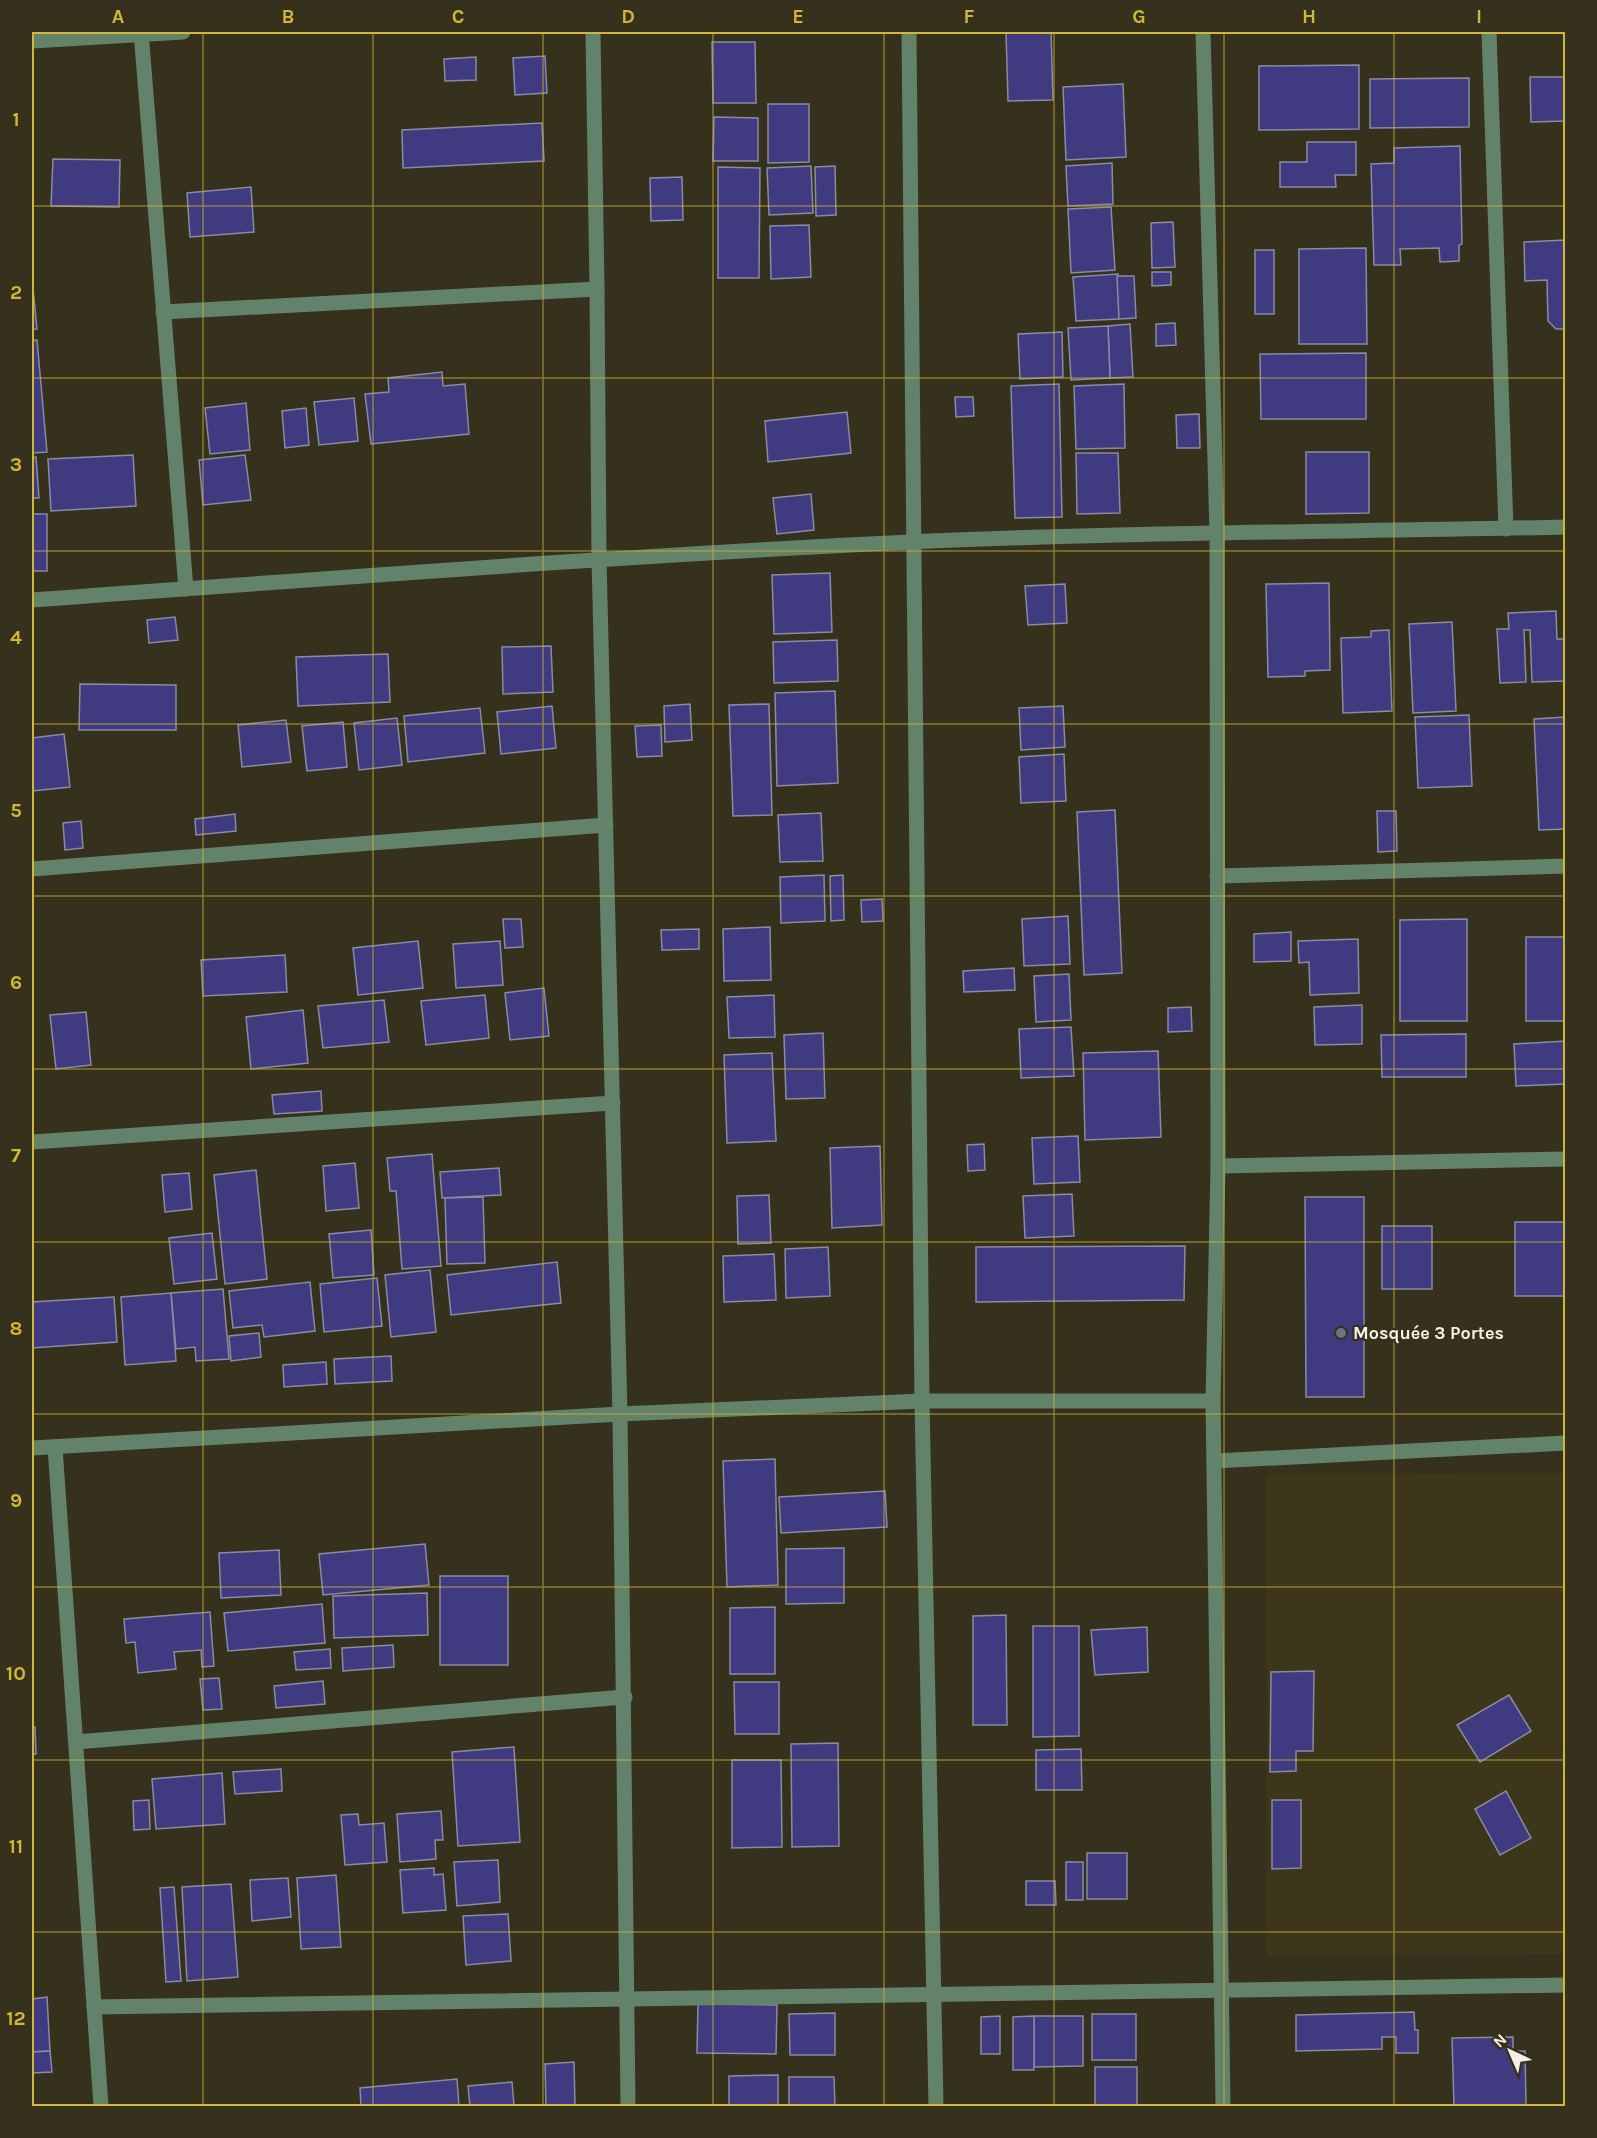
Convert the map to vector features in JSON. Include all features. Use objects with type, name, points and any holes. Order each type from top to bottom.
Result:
[{"type":"street","points":[[32,41],[183,32]]},
{"type":"street","points":[[592,32],[599,559],[625,1697],[628,2106]]},
{"type":"street","points":[[909,32],[912,542],[922,1401],[936,2106]]},
{"type":"street","points":[[1203,32],[1217,533],[1218,1166],[1214,1461],[1223,2106]]},
{"type":"street","points":[[1489,32],[1506,528]]},
{"type":"street","points":[[141,33],[186,589]]},
{"type":"street","points":[[163,312],[597,289]]},
{"type":"street","points":[[32,600],[599,559],[912,542],[1217,533],[1566,527]]},
{"type":"street","points":[[32,869],[606,825]]},
{"type":"street","points":[[1217,876],[1566,866]]},
{"type":"street","points":[[32,1142],[613,1102]]},
{"type":"street","points":[[1218,1166],[1566,1159]]},
{"type":"street","points":[[32,1448],[620,1414],[922,1401],[1214,1401]]},
{"type":"street","points":[[1214,1461],[1566,1443]]},
{"type":"street","points":[[55,1447],[101,2106]]},
{"type":"street","points":[[76,1742],[625,1697]]},
{"type":"street","points":[[94,2007],[1566,1985]]},
{"type":"shaded area","points":[[1565,1473],[1565,1954],[1267,1956],[1266,1475]]},
{"type":"building","points":[[1006,32],[1051,32],[1053,100],[1008,101]]},
{"type":"building","points":[[712,42],[755,42],[756,103],[713,103]]},
{"type":"building","points":[[545,56],[547,93],[515,95],[513,58]]},
{"type":"building","points":[[476,57],[476,80],[445,81],[444,59]]},
{"type":"building","points":[[1359,65],[1359,129],[1259,130],[1259,66]]},
{"type":"building","points":[[1530,77],[1566,77],[1566,121],[1531,122]]},
{"type":"building","points":[[1469,78],[1469,127],[1370,128],[1370,79]]},
{"type":"building","points":[[1123,84],[1126,157],[1066,160],[1063,87]]},
{"type":"building","points":[[768,104],[809,104],[809,162],[768,163]]},
{"type":"building","points":[[714,117],[758,118],[758,161],[713,161]]},
{"type":"building","points":[[542,123],[544,161],[403,168],[402,130]]},
{"type":"building","points":[[1564,131],[1566,131],[1565,179]]},
{"type":"building","points":[[1307,142],[1356,142],[1356,175],[1335,175],[1336,187],[1280,187],[1280,162],[1307,162]]},
{"type":"building","points":[[1460,146],[1462,244],[1459,245],[1459,261],[1440,262],[1439,248],[1400,249],[1401,265],[1374,265],[1371,164],[1394,163],[1394,148]]},
{"type":"building","points":[[53,159],[120,160],[119,207],[51,206]]},
{"type":"building","points":[[1112,163],[1113,204],[1068,206],[1066,166]]},
{"type":"building","points":[[811,166],[813,213],[769,215],[767,168]]},
{"type":"building","points":[[835,166],[836,215],[816,216],[815,167]]},
{"type":"building","points":[[718,167],[760,168],[759,278],[718,278]]},
{"type":"building","points":[[682,177],[683,220],[651,221],[650,178]]},
{"type":"building","points":[[251,187],[254,232],[190,237],[187,193]]},
{"type":"building","points":[[1111,207],[1115,270],[1071,273],[1068,209]]},
{"type":"building","points":[[1173,222],[1175,267],[1152,268],[1151,223]]},
{"type":"building","points":[[809,225],[811,277],[771,279],[770,226]]},
{"type":"building","points":[[1566,240],[1566,329],[1556,329],[1548,321],[1547,280],[1525,281],[1524,242]]},
{"type":"building","points":[[1366,248],[1367,344],[1299,344],[1299,249]]},
{"type":"building","points":[[1255,250],[1274,250],[1274,314],[1255,314]]},
{"type":"building","points":[[1152,272],[1171,272],[1171,285],[1152,286]]},
{"type":"building","points":[[1118,274],[1119,319],[1076,321],[1073,277]]},
{"type":"building","points":[[1117,276],[1134,276],[1136,318],[1119,319]]},
{"type":"building","points":[[32,278],[37,329],[32,330]]},
{"type":"building","points":[[1175,323],[1176,345],[1156,346],[1156,324]]},
{"type":"building","points":[[1130,324],[1133,377],[1110,378],[1108,326]]},
{"type":"building","points":[[1108,326],[1110,378],[1071,380],[1068,328]]},
{"type":"building","points":[[1062,332],[1063,377],[1020,379],[1018,334]]},
{"type":"building","points":[[37,340],[47,452],[32,453],[32,341]]},
{"type":"building","points":[[1366,353],[1366,419],[1261,419],[1260,354]]},
{"type":"building","points":[[442,372],[443,386],[465,384],[469,434],[371,444],[365,394],[389,392],[388,378]]},
{"type":"building","points":[[1059,384],[1062,517],[1015,518],[1011,386]]},
{"type":"building","points":[[1124,384],[1125,448],[1076,449],[1074,386]]},
{"type":"building","points":[[955,397],[973,397],[974,416],[956,417]]},
{"type":"building","points":[[354,398],[358,441],[319,445],[314,402]]},
{"type":"building","points":[[246,403],[250,450],[210,454],[205,408]]},
{"type":"building","points":[[306,408],[309,445],[285,448],[282,411]]},
{"type":"building","points":[[847,412],[851,453],[768,462],[765,421]]},
{"type":"building","points":[[1199,414],[1200,448],[1177,448],[1176,415]]},
{"type":"building","points":[[1306,452],[1369,452],[1369,513],[1306,514]]},
{"type":"building","points":[[1076,453],[1118,453],[1120,513],[1077,514]]},
{"type":"building","points":[[133,455],[136,506],[51,511],[48,459]]},
{"type":"building","points":[[245,455],[251,500],[203,505],[199,460]]},
{"type":"building","points":[[36,457],[39,498],[32,498],[32,458]]},
{"type":"building","points":[[811,494],[814,530],[777,534],[773,498]]},
{"type":"building","points":[[32,514],[47,514],[47,571],[32,571]]},
{"type":"building","points":[[830,573],[832,632],[774,634],[772,575]]},
{"type":"building","points":[[1329,583],[1330,670],[1305,671],[1305,676],[1268,677],[1266,584]]},
{"type":"building","points":[[1065,584],[1067,623],[1028,625],[1025,586]]},
{"type":"building","points":[[1556,611],[1557,639],[1566,639],[1566,681],[1532,682],[1530,630],[1524,630],[1526,682],[1500,683],[1497,629],[1509,629],[1508,613]]},
{"type":"building","points":[[175,617],[178,640],[149,643],[147,620]]},
{"type":"building","points":[[1452,622],[1456,711],[1413,713],[1409,624]]},
{"type":"building","points":[[1389,630],[1392,711],[1343,713],[1341,638],[1371,637],[1371,631]]},
{"type":"building","points":[[837,640],[838,681],[774,683],[773,642]]},
{"type":"building","points":[[551,646],[553,692],[503,694],[502,647]]},
{"type":"building","points":[[388,654],[390,702],[298,706],[296,657]]},
{"type":"building","points":[[80,684],[176,685],[176,730],[79,730]]},
{"type":"building","points":[[835,691],[838,783],[777,786],[775,693]]},
{"type":"building","points":[[690,704],[692,740],[665,742],[664,706]]},
{"type":"building","points":[[769,704],[772,815],[733,816],[729,705]]},
{"type":"building","points":[[552,706],[556,748],[501,754],[497,712]]},
{"type":"building","points":[[1063,706],[1065,747],[1021,750],[1019,708]]},
{"type":"building","points":[[480,708],[485,753],[408,762],[404,716]]},
{"type":"building","points":[[1469,715],[1472,786],[1418,788],[1415,717]]},
{"type":"building","points":[[1566,717],[1566,829],[1539,830],[1534,719]]},
{"type":"building","points":[[397,718],[402,765],[359,770],[354,723]]},
{"type":"building","points":[[286,720],[291,762],[242,767],[238,725]]},
{"type":"building","points":[[343,722],[347,767],[307,771],[302,726]]},
{"type":"building","points":[[661,725],[662,756],[637,757],[635,726]]},
{"type":"building","points":[[64,734],[70,787],[32,791],[32,738]]},
{"type":"building","points":[[1064,754],[1066,801],[1021,803],[1019,757]]},
{"type":"building","points":[[1115,810],[1122,973],[1084,975],[1077,812]]},
{"type":"building","points":[[1377,811],[1396,811],[1397,851],[1378,852]]},
{"type":"building","points":[[821,813],[823,861],[780,862],[778,815]]},
{"type":"building","points":[[235,814],[236,831],[196,835],[195,819]]},
{"type":"building","points":[[81,821],[83,848],[65,850],[63,823]]},
{"type":"building","points":[[824,875],[825,921],[781,923],[780,877]]},
{"type":"building","points":[[843,875],[844,920],[831,921],[830,876]]},
{"type":"building","points":[[882,899],[883,921],[862,922],[861,900]]},
{"type":"building","points":[[1068,916],[1070,964],[1024,966],[1022,919]]},
{"type":"building","points":[[503,919],[521,919],[523,947],[505,948]]},
{"type":"building","points":[[1467,919],[1467,1021],[1400,1021],[1400,920]]},
{"type":"building","points":[[770,927],[771,980],[724,981],[723,929]]},
{"type":"building","points":[[699,929],[699,949],[662,950],[661,930]]},
{"type":"building","points":[[1291,932],[1291,961],[1254,962],[1254,934]]},
{"type":"building","points":[[1526,937],[1566,937],[1566,1021],[1526,1021]]},
{"type":"building","points":[[1358,939],[1359,993],[1310,995],[1309,962],[1299,963],[1298,941]]},
{"type":"building","points":[[418,941],[423,988],[358,995],[353,948]]},
{"type":"building","points":[[500,941],[503,985],[456,988],[453,944]]},
{"type":"building","points":[[285,955],[287,992],[203,996],[201,960]]},
{"type":"building","points":[[1014,968],[1015,990],[964,992],[963,971]]},
{"type":"building","points":[[1069,974],[1071,1020],[1036,1022],[1034,976]]},
{"type":"building","points":[[544,988],[549,1036],[510,1040],[505,993]]},
{"type":"building","points":[[485,995],[489,1038],[426,1045],[421,1001]]},
{"type":"building","points":[[774,995],[775,1037],[729,1038],[727,997]]},
{"type":"building","points":[[384,1000],[389,1042],[323,1048],[318,1006]]},
{"type":"building","points":[[1362,1005],[1362,1044],[1315,1045],[1314,1007]]},
{"type":"building","points":[[1191,1007],[1192,1031],[1168,1032],[1168,1008]]},
{"type":"building","points":[[303,1010],[308,1063],[251,1069],[246,1017]]},
{"type":"building","points":[[86,1012],[91,1065],[56,1069],[50,1015]]},
{"type":"building","points":[[1071,1027],[1074,1076],[1021,1078],[1019,1029]]},
{"type":"building","points":[[823,1033],[825,1098],[786,1099],[784,1035]]},
{"type":"building","points":[[1466,1034],[1466,1077],[1382,1077],[1381,1035]]},
{"type":"building","points":[[1566,1041],[1566,1084],[1516,1086],[1514,1044]]},
{"type":"building","points":[[1158,1051],[1161,1137],[1085,1140],[1083,1053]]},
{"type":"building","points":[[772,1053],[776,1141],[727,1143],[724,1055]]},
{"type":"building","points":[[321,1091],[322,1111],[274,1114],[272,1095]]},
{"type":"building","points":[[1078,1136],[1080,1182],[1034,1184],[1032,1138]]},
{"type":"building","points":[[984,1144],[985,1170],[968,1171],[967,1145]]},
{"type":"building","points":[[880,1146],[882,1225],[832,1228],[830,1148]]},
{"type":"building","points":[[432,1154],[441,1266],[402,1269],[396,1191],[390,1191],[387,1158]]},
{"type":"building","points":[[355,1163],[359,1208],[326,1211],[323,1166]]},
{"type":"building","points":[[499,1168],[501,1195],[442,1198],[440,1172]]},
{"type":"building","points":[[256,1170],[267,1279],[225,1284],[214,1175]]},
{"type":"building","points":[[189,1173],[192,1209],[165,1212],[162,1175]]},
{"type":"building","points":[[1072,1194],[1074,1236],[1025,1238],[1023,1196]]},
{"type":"building","points":[[769,1195],[771,1243],[738,1244],[737,1196]]},
{"type":"building","points":[[483,1197],[485,1263],[447,1264],[445,1198]]},
{"type":"building","points":[[1305,1197],[1364,1197],[1364,1397],[1306,1397]]},
{"type":"building","points":[[1515,1222],[1566,1222],[1566,1296],[1515,1296]]},
{"type":"building","points":[[1382,1226],[1432,1226],[1432,1289],[1382,1289]]},
{"type":"building","points":[[371,1230],[374,1275],[333,1278],[329,1234]]},
{"type":"building","points":[[212,1233],[217,1279],[174,1284],[169,1238]]},
{"type":"building","points":[[1185,1246],[1184,1300],[976,1302],[976,1247]]},
{"type":"building","points":[[828,1247],[830,1296],[786,1298],[785,1249]]},
{"type":"building","points":[[774,1254],[776,1300],[724,1302],[723,1256]]},
{"type":"building","points":[[557,1262],[561,1303],[451,1315],[447,1275]]},
{"type":"building","points":[[430,1270],[436,1332],[391,1337],[385,1275]]},
{"type":"building","points":[[377,1278],[382,1326],[324,1332],[320,1284]]},
{"type":"building","points":[[310,1282],[315,1331],[264,1337],[262,1325],[233,1328],[229,1291]]},
{"type":"building","points":[[223,1289],[229,1359],[196,1361],[195,1347],[176,1349],[171,1293]]},
{"type":"building","points":[[171,1293],[176,1361],[125,1365],[121,1297]]},
{"type":"building","points":[[114,1297],[117,1342],[32,1348],[32,1302]]},
{"type":"building","points":[[259,1333],[261,1357],[231,1361],[229,1336]]},
{"type":"building","points":[[391,1356],[392,1381],[335,1384],[334,1359]]},
{"type":"building","points":[[326,1362],[327,1384],[284,1387],[283,1365]]},
{"type":"building","points":[[775,1459],[778,1585],[727,1587],[723,1461]]},
{"type":"building","points":[[885,1491],[887,1527],[781,1533],[779,1497]]},
{"type":"building","points":[[425,1544],[429,1585],[323,1595],[319,1554]]},
{"type":"building","points":[[844,1548],[844,1603],[786,1604],[786,1549]]},
{"type":"building","points":[[279,1550],[281,1595],[221,1598],[219,1553]]},
{"type":"building","points":[[440,1576],[508,1576],[508,1665],[440,1665]]},
{"type":"building","points":[[427,1593],[428,1635],[334,1638],[333,1596]]},
{"type":"building","points":[[322,1604],[325,1643],[228,1651],[224,1613]]},
{"type":"building","points":[[775,1607],[775,1674],[730,1674],[730,1608]]},
{"type":"building","points":[[210,1612],[214,1666],[202,1667],[201,1650],[174,1652],[176,1669],[138,1673],[135,1642],[126,1643],[124,1619]]},
{"type":"building","points":[[1006,1615],[1007,1725],[973,1725],[973,1616]]},
{"type":"building","points":[[1033,1626],[1079,1626],[1079,1736],[1033,1737]]},
{"type":"building","points":[[1147,1627],[1148,1672],[1095,1675],[1091,1630]]},
{"type":"building","points":[[393,1645],[394,1667],[343,1671],[342,1648]]},
{"type":"building","points":[[330,1649],[331,1668],[296,1670],[294,1652]]},
{"type":"building","points":[[1314,1671],[1313,1751],[1296,1751],[1296,1771],[1270,1772],[1271,1672]]},
{"type":"building","points":[[219,1678],[222,1709],[203,1710],[200,1679]]},
{"type":"building","points":[[323,1681],[325,1704],[276,1708],[274,1686]]},
{"type":"building","points":[[734,1682],[779,1682],[779,1734],[735,1734]]},
{"type":"building","points":[[1509,1695],[1531,1731],[1480,1762],[1457,1725]]},
{"type":"building","points":[[32,1727],[35,1727],[36,1754],[32,1754]]},
{"type":"building","points":[[838,1743],[839,1846],[792,1847],[791,1744]]},
{"type":"building","points":[[514,1747],[520,1842],[458,1846],[452,1752]]},
{"type":"building","points":[[1081,1749],[1082,1790],[1036,1790],[1036,1750]]},
{"type":"building","points":[[732,1760],[781,1760],[782,1847],[732,1848]]},
{"type":"building","points":[[281,1769],[282,1791],[235,1794],[233,1772]]},
{"type":"building","points":[[222,1773],[225,1824],[156,1829],[152,1779]]},
{"type":"building","points":[[1506,1791],[1531,1838],[1500,1855],[1475,1809]]},
{"type":"building","points":[[149,1800],[150,1829],[134,1830],[133,1801]]},
{"type":"building","points":[[1272,1800],[1301,1800],[1301,1868],[1272,1869]]},
{"type":"building","points":[[441,1811],[443,1840],[435,1840],[436,1859],[400,1862],[397,1814]]},
{"type":"building","points":[[358,1814],[359,1825],[384,1823],[387,1862],[345,1865],[341,1815]]},
{"type":"building","points":[[1087,1853],[1127,1853],[1127,1899],[1087,1899]]},
{"type":"building","points":[[498,1860],[500,1902],[457,1906],[454,1862]]},
{"type":"building","points":[[1066,1862],[1083,1862],[1083,1900],[1066,1900]]},
{"type":"building","points":[[434,1868],[434,1875],[443,1874],[446,1910],[403,1913],[400,1870]]},
{"type":"building","points":[[336,1875],[341,1947],[301,1949],[297,1878]]},
{"type":"building","points":[[288,1878],[291,1917],[252,1921],[250,1880]]},
{"type":"building","points":[[1026,1881],[1055,1881],[1056,1905],[1026,1905]]},
{"type":"building","points":[[231,1884],[238,1977],[187,1981],[182,1887]]},
{"type":"building","points":[[174,1887],[181,1981],[166,1982],[160,1888]]},
{"type":"building","points":[[508,1914],[511,1961],[466,1965],[463,1916]]},
{"type":"building","points":[[47,1997],[50,2051],[32,2052],[32,1999]]},
{"type":"building","points":[[698,2004],[777,2005],[776,2054],[697,2053]]},
{"type":"building","points":[[1414,2012],[1415,2030],[1418,2030],[1418,2053],[1396,2053],[1396,2037],[1382,2037],[1382,2049],[1296,2051],[1296,2015]]},
{"type":"building","points":[[835,2013],[835,2055],[790,2055],[789,2014]]},
{"type":"building","points":[[1092,2014],[1136,2014],[1136,2060],[1092,2060]]},
{"type":"building","points":[[1000,2016],[1000,2054],[981,2054],[981,2017]]},
{"type":"building","points":[[1034,2016],[1083,2016],[1083,2066],[1034,2067]]},
{"type":"building","points":[[1034,2016],[1034,2070],[1013,2070],[1013,2017]]},
{"type":"building","points":[[1513,2037],[1513,2051],[1525,2051],[1526,2106],[1454,2106],[1452,2038]]},
{"type":"building","points":[[50,2051],[52,2072],[32,2073],[32,2052]]},
{"type":"building","points":[[574,2062],[575,2106],[546,2106],[545,2064]]},
{"type":"building","points":[[1095,2067],[1137,2067],[1137,2106],[1095,2106]]},
{"type":"building","points":[[778,2075],[778,2106],[729,2106],[729,2076]]},
{"type":"building","points":[[789,2077],[834,2077],[835,2106],[789,2106]]},
{"type":"building","points":[[457,2079],[459,2106],[361,2106],[360,2088]]},
{"type":"building","points":[[512,2082],[514,2106],[470,2106],[468,2086]]},
{"type":"place","name":"Mosquée 3 Portes","points":[[1341,1333]]}]
